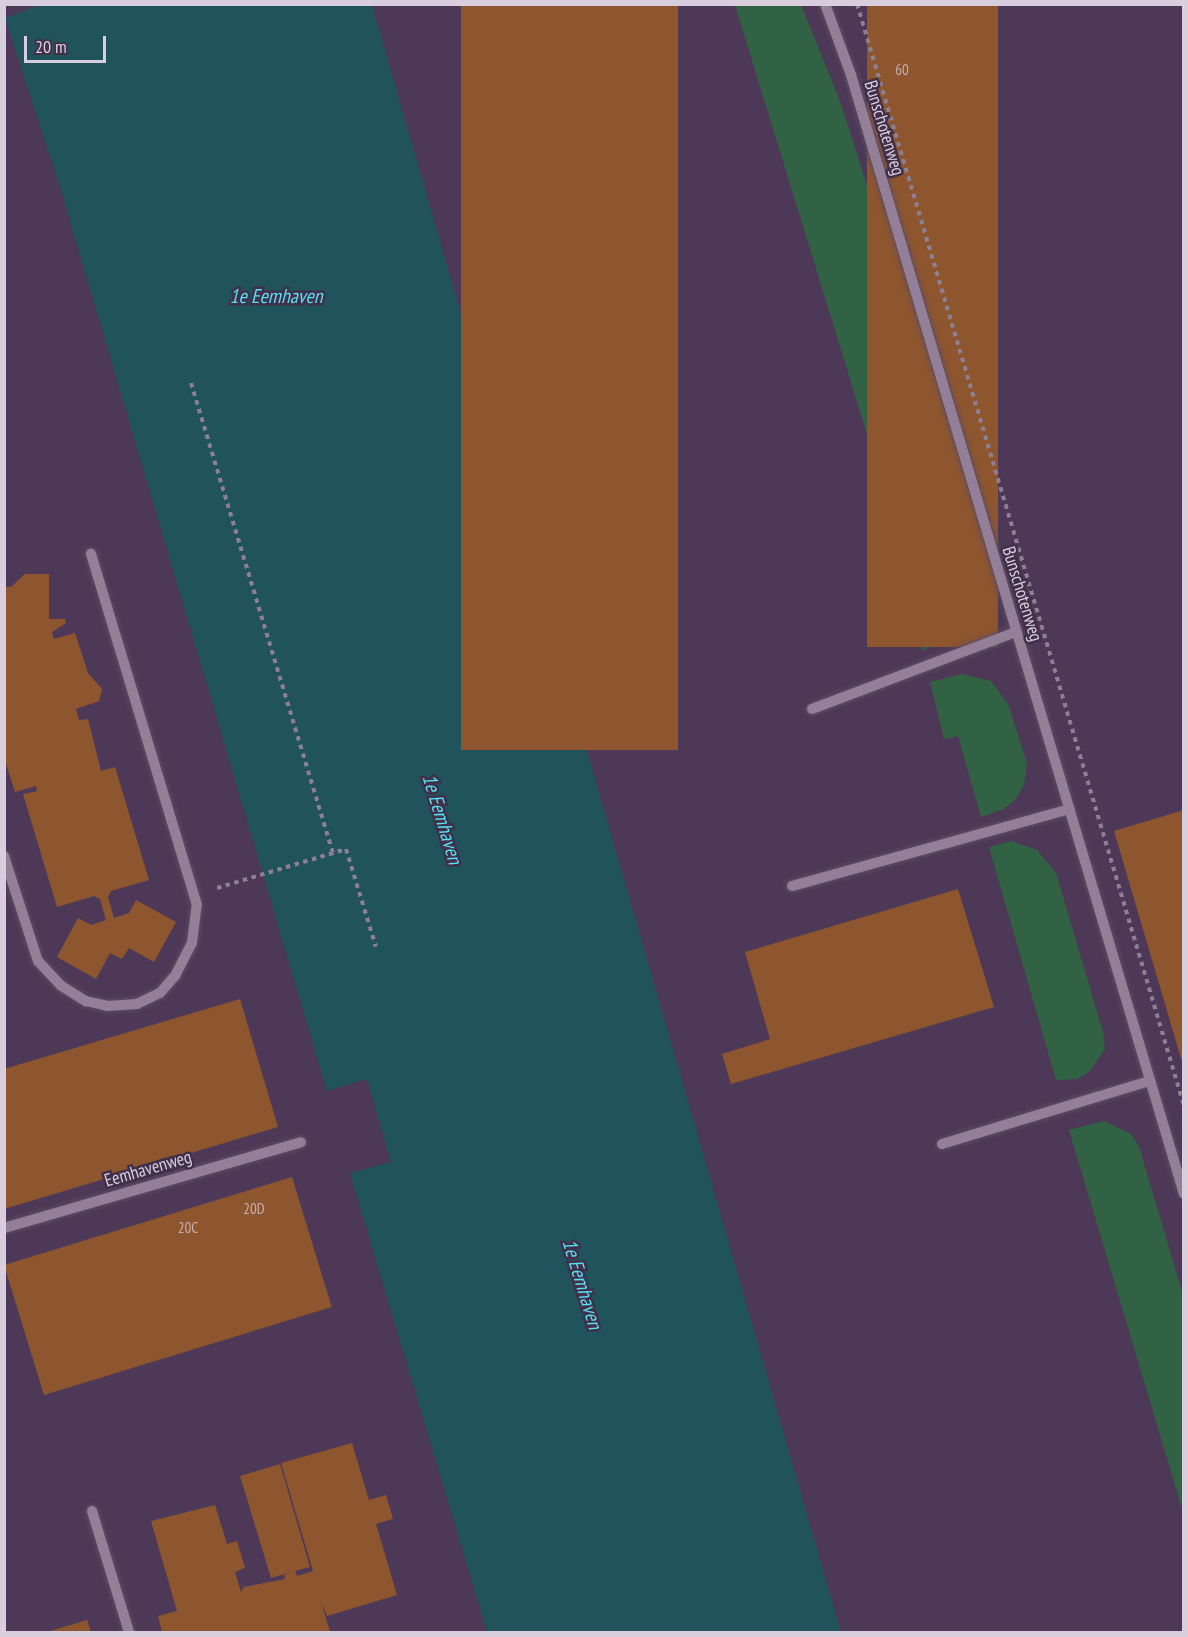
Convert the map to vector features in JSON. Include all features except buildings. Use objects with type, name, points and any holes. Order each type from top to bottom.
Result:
[{"type":"street","name":"Bunschotenweg","points":[[825,4],[851,75],[1184,1194]]},
{"type":"street","points":[[4,856],[38,961],[60,985],[86,1001],[107,1006],[137,1004],[160,993],[175,976],[192,943],[197,905],[92,554]]},
{"type":"street","points":[[812,709],[1016,632]]},
{"type":"street","points":[[792,886],[1070,810]]},
{"type":"street","points":[[942,1144],[1150,1081]]},
{"type":"street","name":"Eemhavenweg","points":[[4,1228],[301,1142]]},
{"type":"street","points":[[92,1510],[129,1632]]},
{"type":"path","name":"Bunschotenweg","points":[[857,4],[1184,1106]]},
{"type":"path","points":[[191,383],[333,853]]},
{"type":"path","points":[[218,888],[346,849],[376,947]]},
{"type":"shaded area","points":[[5,5],[1183,5],[1183,1632],[5,1632]]},
{"type":"shaded area","points":[[735,5],[801,5],[840,101],[880,226],[879,269],[976,591],[967,619],[959,630],[923,651],[867,434]]},
{"type":"shaded area","points":[[962,674],[991,681],[1008,704],[1027,763],[1024,785],[1015,800],[1004,809],[981,817],[958,736],[944,739],[930,682]]},
{"type":"shaded area","points":[[1011,841],[1037,850],[1056,873],[1103,1032],[1105,1049],[1089,1072],[1077,1079],[1056,1080],[989,847]]},
{"type":"shaded area","points":[[1104,1121],[1131,1134],[1139,1147],[1183,1295],[1183,1512],[1069,1130]]},
{"type":"water","name":"1e Eemhaven","points":[[42,4],[372,5],[841,1632],[487,1632],[350,1173],[391,1162],[367,1079],[327,1091],[60,187],[5,18]]}]
